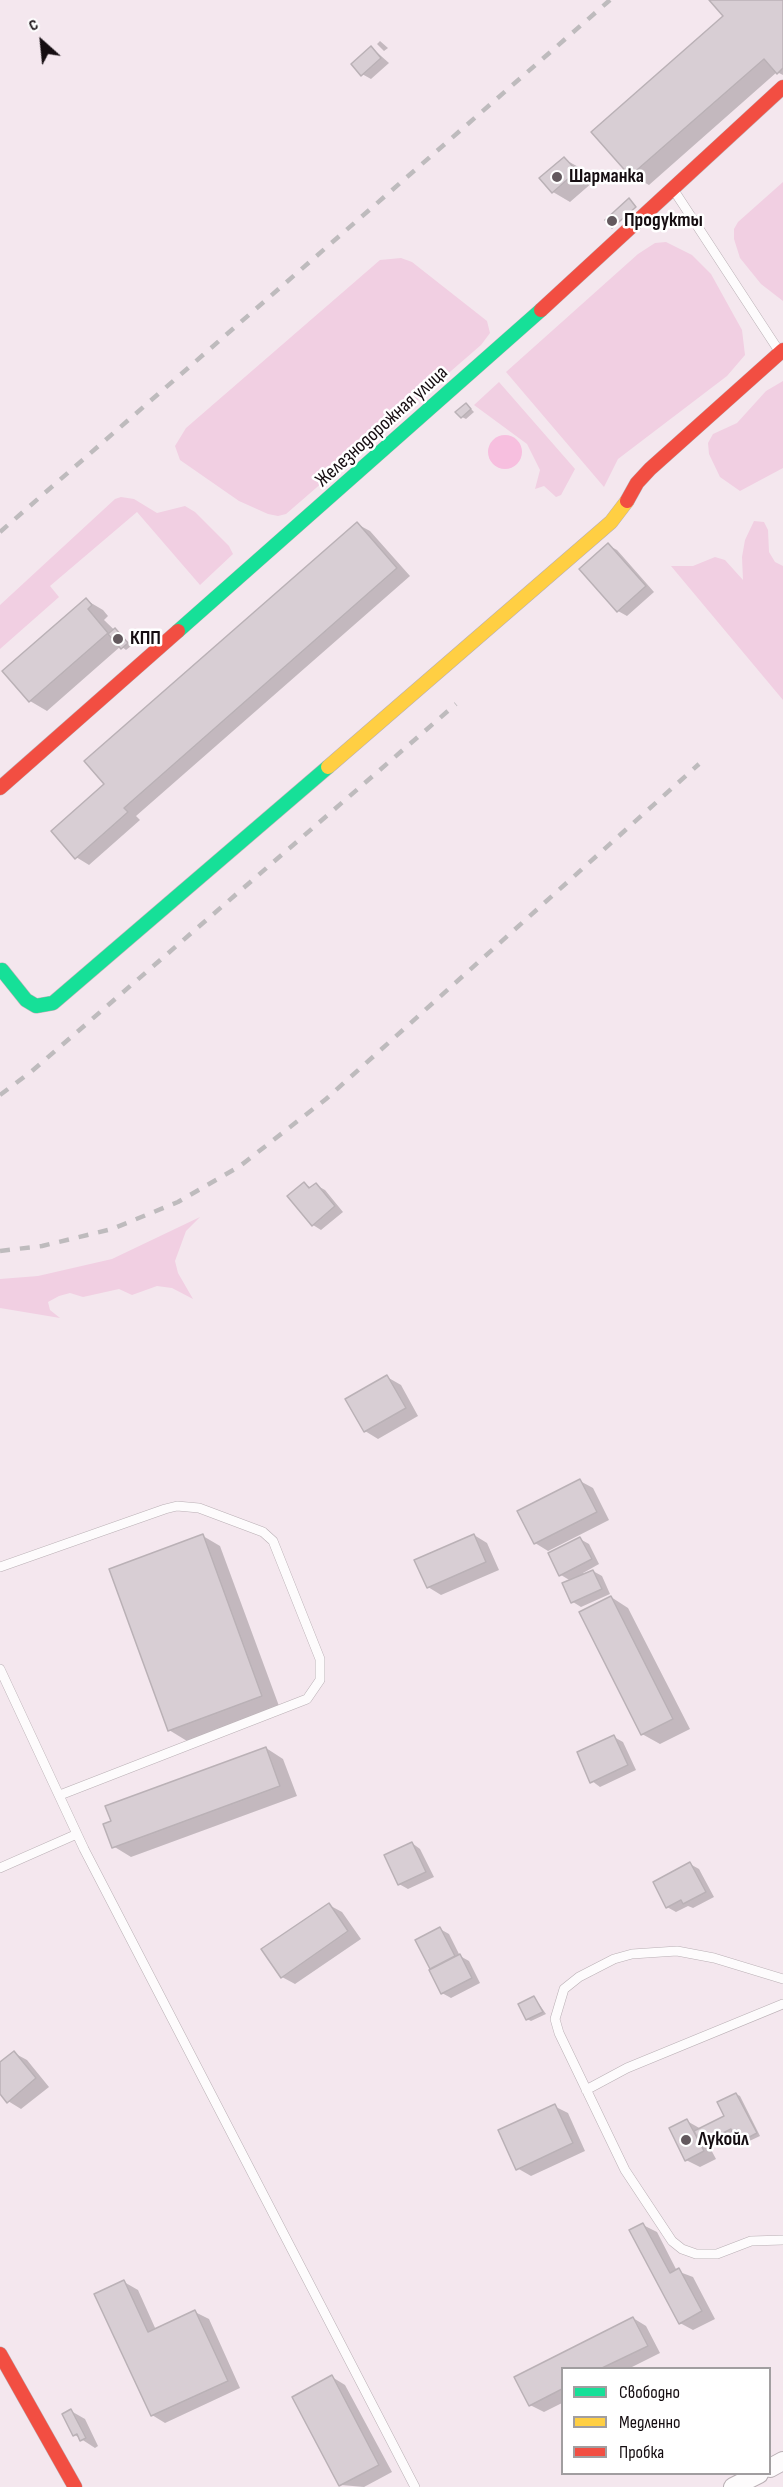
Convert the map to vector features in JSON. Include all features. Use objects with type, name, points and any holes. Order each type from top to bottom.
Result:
[{"type":"street","name":"Железнодорожная улица","points":[[0,788],[335,495],[783,87]]},
{"type":"street","points":[[2,970],[26,1000],[36,1006],[53,1004],[62,997],[611,522],[624,508],[637,483],[650,469],[781,351]]},
{"type":"street","points":[[0,2354],[75,2487]]},
{"type":"street","points":[[733,2487],[757,2475]]},
{"type":"lane","points":[[673,188],[781,351]]},
{"type":"lane","points":[[0,1567],[165,1509],[177,1506],[199,1508],[263,1532],[273,1541],[320,1659],[320,1680],[307,1699],[60,1795]]},
{"type":"lane","points":[[0,1669],[77,1834],[415,2487]]},
{"type":"lane","points":[[0,1868],[77,1834]]},
{"type":"lane","points":[[783,1979],[714,1958],[678,1951],[632,1954],[614,1959],[579,1977],[564,1989],[555,2019],[586,2090],[633,2184],[672,2241],[682,2249],[696,2254],[717,2254],[751,2241],[783,2240]]},
{"type":"lane","points":[[586,2090],[637,2064],[783,2004]]},
{"type":"shaded area","points":[[783,182],[783,301],[761,284],[740,258],[734,239],[734,229],[738,222]]},
{"type":"shaded area","points":[[666,242],[692,255],[711,274],[742,330],[745,355],[727,376],[618,459],[604,487],[506,372],[638,254],[655,243]]},
{"type":"shaded area","points":[[401,258],[412,262],[487,321],[490,333],[481,345],[286,514],[278,516],[268,514],[239,501],[180,460],[175,446],[186,428],[380,260]]},
{"type":"shaded area","points":[[783,381],[783,468],[740,491],[720,477],[709,454],[708,443],[713,434],[737,423],[766,391]]},
{"type":"shaded area","points":[[499,382],[575,469],[561,495],[556,497],[544,486],[535,489],[540,470],[527,444],[474,405]]},
{"type":"shaded area","points":[[505,435],[517,440],[522,452],[517,464],[505,469],[493,464],[488,452],[493,440]]},
{"type":"shaded area","points":[[121,497],[134,499],[157,513],[185,506],[195,512],[229,546],[233,554],[200,585],[137,512],[50,586],[59,597],[0,649],[0,605],[115,499]]},
{"type":"shaded area","points":[[754,521],[764,522],[768,530],[769,552],[775,562],[783,566],[783,700],[671,566],[693,566],[715,557],[725,560],[743,580],[742,557],[745,540]]},
{"type":"shaded area","points":[[200,1217],[186,1231],[175,1261],[178,1273],[193,1299],[172,1288],[157,1286],[132,1295],[119,1289],[83,1297],[70,1293],[59,1296],[48,1302],[50,1310],[60,1318],[0,1308],[0,1279],[38,1276],[112,1259]]},
{"type":"building","points":[[709,0],[783,0],[783,68],[777,74],[764,59],[630,176],[591,132],[723,16]]},
{"type":"building","points":[[371,46],[381,58],[361,76],[351,64]]},
{"type":"building","points":[[564,157],[577,171],[552,193],[539,178]]},
{"type":"building","points":[[629,198],[636,207],[612,228],[605,220]]},
{"type":"building","points":[[466,403],[471,409],[461,418],[455,412]]},
{"type":"building","points":[[357,522],[397,568],[124,808],[128,812],[75,859],[51,831],[104,784],[84,761]]},
{"type":"building","points":[[608,543],[646,586],[617,612],[579,569]]},
{"type":"building","points":[[86,598],[92,605],[88,609],[108,633],[29,702],[2,671]]},
{"type":"building","name":"КПП","points":[[115,628],[128,643],[121,649],[108,634]]},
{"type":"building","points":[[304,1182],[309,1188],[316,1183],[335,1206],[312,1226],[287,1196]]},
{"type":"building","points":[[387,1375],[406,1408],[364,1432],[345,1399]]},
{"type":"building","points":[[580,1479],[597,1512],[534,1544],[517,1511]]},
{"type":"building","points":[[203,1534],[262,1696],[168,1731],[109,1569]]},
{"type":"building","points":[[474,1534],[486,1562],[427,1588],[414,1560]]},
{"type":"building","points":[[580,1537],[592,1559],[559,1576],[548,1553]]},
{"type":"building","points":[[593,1570],[602,1589],[571,1603],[562,1583]]},
{"type":"building","points":[[611,1596],[673,1719],[641,1735],[579,1612]]},
{"type":"building","points":[[614,1735],[628,1765],[590,1783],[577,1752]]},
{"type":"building","points":[[266,1747],[280,1786],[112,1848],[103,1824],[111,1821],[105,1806]]},
{"type":"building","points":[[412,1842],[426,1872],[398,1885],[384,1855]]},
{"type":"building","points":[[690,1862],[706,1892],[683,1904],[681,1900],[666,1908],[653,1882]]},
{"type":"building","points":[[329,1903],[348,1931],[281,1978],[261,1949]]},
{"type":"building","points":[[440,1927],[455,1956],[430,1969],[415,1940]]},
{"type":"building","points":[[460,1954],[472,1978],[441,1994],[429,1970]]},
{"type":"building","points":[[534,1996],[543,2012],[526,2020],[518,2004]]},
{"type":"building","points":[[14,2051],[36,2078],[7,2103],[0,2094],[0,2062]]},
{"type":"building","points":[[736,2093],[757,2133],[738,2143],[731,2129],[701,2144],[694,2131],[724,2116],[717,2102]]},
{"type":"building","points":[[555,2104],[573,2143],[516,2170],[498,2130]]},
{"type":"building","name":"Лукойл","points":[[687,2119],[704,2151],[685,2161],[669,2128]]},
{"type":"building","points":[[643,2223],[670,2273],[679,2268],[702,2311],[679,2324],[629,2230]]},
{"type":"building","points":[[124,2280],[148,2332],[195,2310],[228,2381],[151,2416],[94,2294]]},
{"type":"building","points":[[633,2317],[648,2346],[604,2367],[561,2367],[561,2390],[529,2406],[514,2377]]},
{"type":"building","points":[[332,2375],[379,2465],[339,2486],[292,2397]]},
{"type":"building","points":[[71,2409],[86,2438],[80,2441],[77,2434],[73,2436],[62,2414]]},
{"type":"railway","points":[[0,532],[610,0]]},
{"type":"railway","points":[[0,1095],[32,1071],[456,704]]},
{"type":"railway","points":[[0,1251],[42,1246],[112,1229],[178,1202],[240,1166],[326,1099],[699,764]]},
{"type":"traffic: fast","points":[[178,631],[541,310]]},
{"type":"traffic: fast","points":[[2,970],[26,1000],[36,1006],[53,1003],[328,767]]},
{"type":"traffic: slow","points":[[328,767],[611,522],[627,501]]},
{"type":"traffic: jam","points":[[541,310],[783,87]]},
{"type":"traffic: jam","points":[[627,501],[637,483],[650,469],[783,350]]},
{"type":"traffic: jam","points":[[0,788],[178,631]]},
{"type":"traffic: jam","points":[[0,2354],[75,2487]]},
{"type":"place","name":"Шарманка","points":[[557,177]]},
{"type":"place","name":"Прoдукты","points":[[612,221]]},
{"type":"place","name":"КПП","points":[[118,639]]},
{"type":"place","name":"Лукойл","points":[[686,2140]]}]
